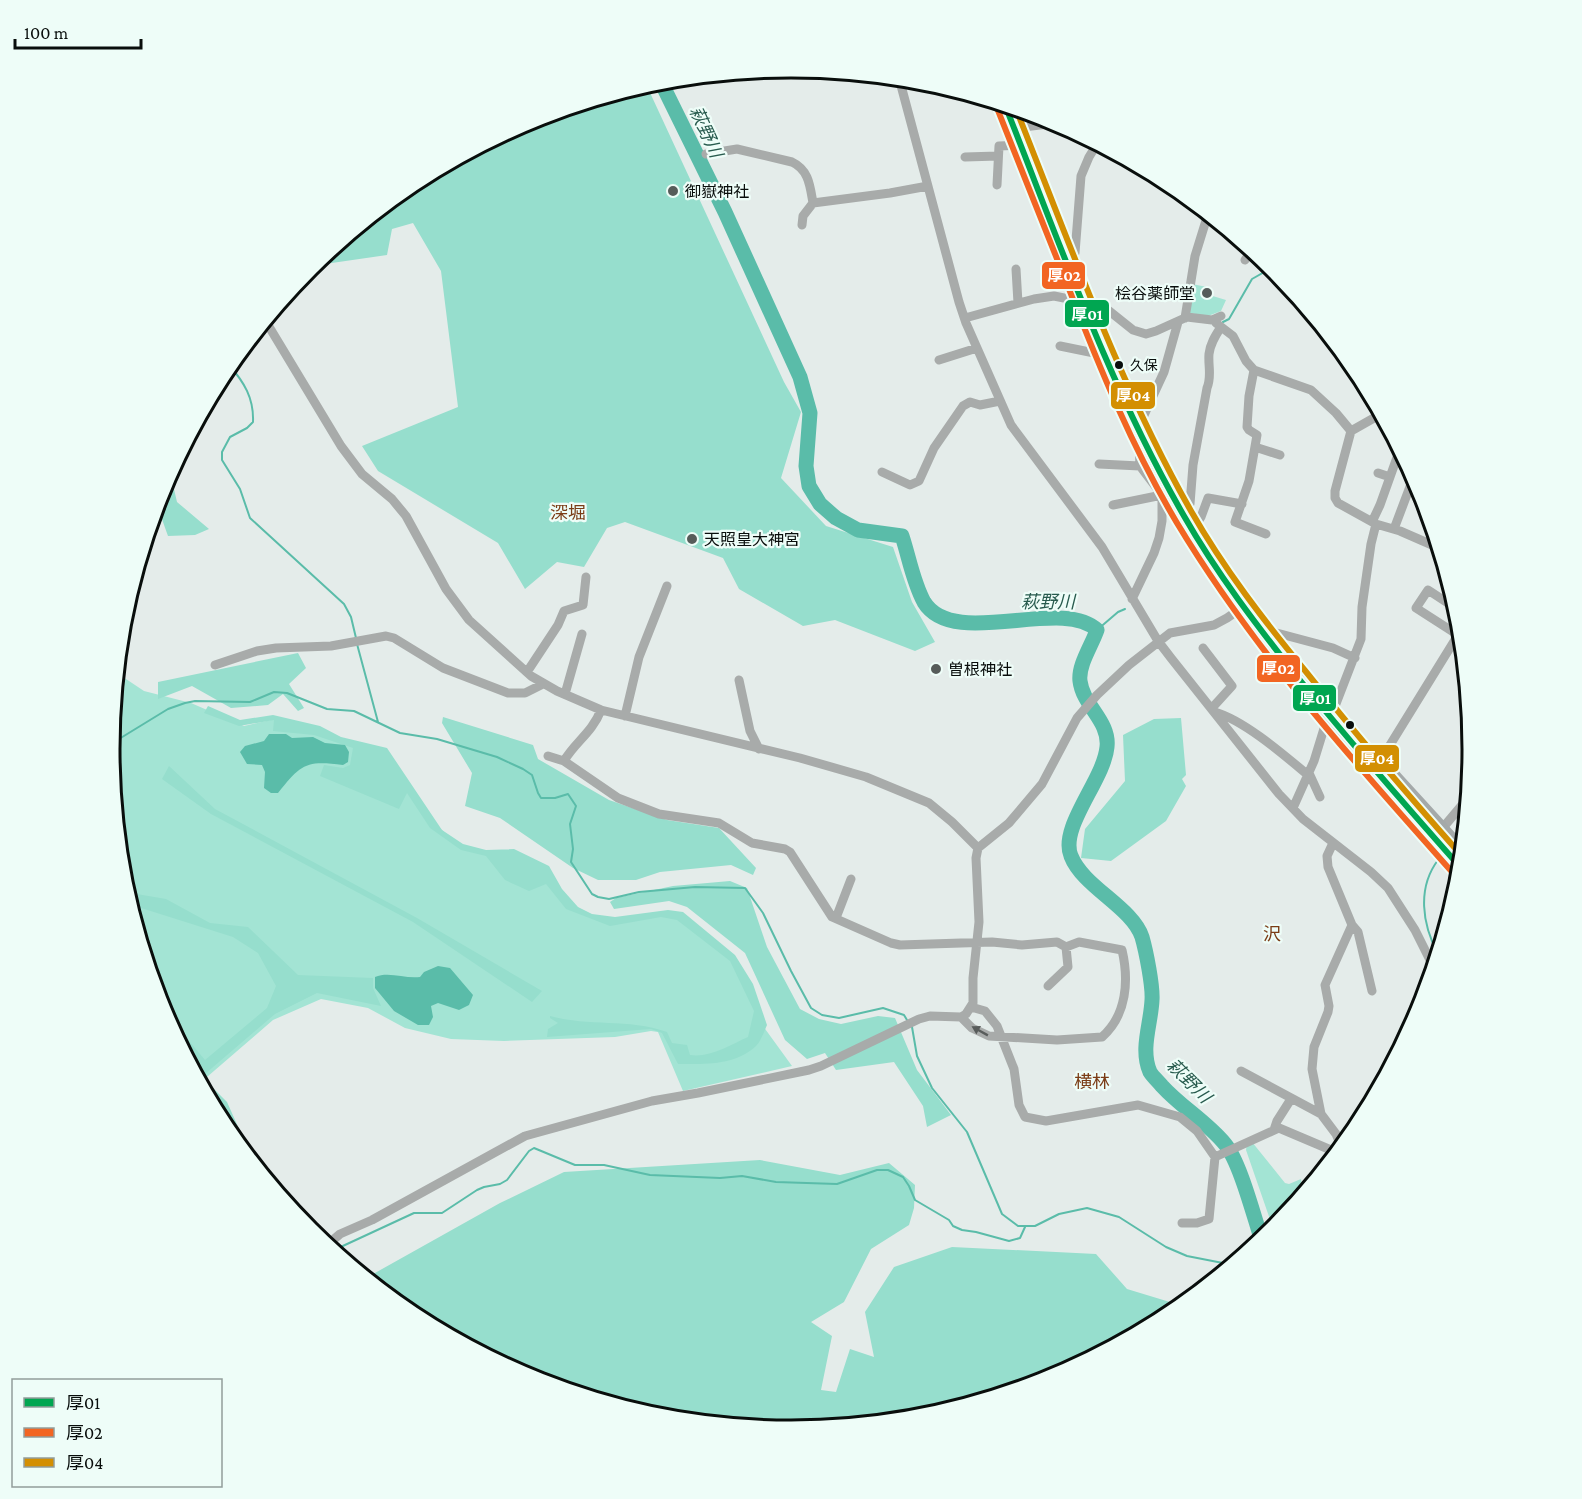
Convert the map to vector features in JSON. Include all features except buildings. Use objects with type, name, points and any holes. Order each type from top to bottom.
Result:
[{"type":"highway","points":[[1009,115],[1104,355],[1165,492],[1181,511],[1243,607],[1332,718],[1456,844]]},
{"type":"highway","points":[[1377,766],[1454,859]]},
{"type":"street","points":[[902,88],[965,318],[1011,425],[1102,547],[1158,641],[1279,794],[1333,843],[1388,888],[1429,957]]},
{"type":"street","points":[[1015,128],[1033,124]]},
{"type":"street","points":[[997,185],[999,146],[1022,146]]},
{"type":"street","points":[[706,154],[737,149],[800,166],[810,182],[813,203]]},
{"type":"street","points":[[1069,262],[1075,253],[1081,176],[1094,150]]},
{"type":"street","points":[[968,155],[998,156]]},
{"type":"street","points":[[802,225],[803,216],[813,203],[928,186]]},
{"type":"street","points":[[1132,599],[1159,538],[1165,492],[1140,466],[1139,444],[1181,320],[1195,255],[1206,222]]},
{"type":"street","points":[[1016,269],[1018,303]]},
{"type":"street","points":[[965,318],[1034,299],[1054,296],[1108,310],[1129,327],[1142,333],[1151,333],[1188,317],[1216,318],[1221,327],[1235,339],[1246,361],[1254,370],[1311,390],[1336,413],[1351,431]]},
{"type":"street","points":[[269,327],[341,446],[362,474],[392,499],[406,516],[446,589],[470,620],[543,684],[601,710],[800,758],[866,777],[929,803],[978,848]]},
{"type":"street","points":[[1181,511],[1190,504],[1193,465],[1210,381],[1211,344],[1221,327]]},
{"type":"street","points":[[1060,346],[1104,355]]},
{"type":"street","points":[[939,360],[977,348]]},
{"type":"street","points":[[1254,370],[1247,427],[1257,435],[1249,481],[1234,524],[1266,534]]},
{"type":"street","points":[[882,472],[910,485],[919,482],[934,448],[963,406],[970,402],[980,405],[1000,401]]},
{"type":"street","points":[[1375,418],[1351,431],[1335,498],[1338,503],[1374,523],[1430,544]]},
{"type":"street","points":[[1255,447],[1280,455]]},
{"type":"street","points":[[1293,808],[1332,718],[1361,639],[1364,596],[1374,523],[1396,460]]},
{"type":"street","points":[[1099,464],[1140,466]]},
{"type":"street","points":[[1378,473],[1390,477]]},
{"type":"street","points":[[1394,529],[1409,489]]},
{"type":"street","points":[[1113,505],[1165,492]]},
{"type":"street","points":[[1193,530],[1208,498],[1242,504]]},
{"type":"street","points":[[527,672],[558,625],[564,611],[583,605],[586,577]]},
{"type":"street","points":[[625,716],[639,657],[667,586]]},
{"type":"street","points":[[1446,602],[1428,590],[1416,608],[1452,628]]},
{"type":"street","points":[[961,1017],[971,1007],[974,997],[978,848],[1009,823],[1041,784],[1077,718],[1097,695],[1158,641],[1178,630],[1199,633],[1243,607]]},
{"type":"street","points":[[1265,636],[1273,632],[1333,648],[1355,658]]},
{"type":"street","points":[[565,694],[582,634]]},
{"type":"street","points":[[215,665],[257,651],[331,646],[386,636],[394,638],[443,668],[508,693],[525,693],[543,684]]},
{"type":"street","points":[[1377,766],[1454,643]]},
{"type":"street","points":[[1203,648],[1232,686],[1214,710]]},
{"type":"street","points":[[739,680],[750,730],[759,749]]},
{"type":"street","points":[[564,761],[595,724],[601,710]]},
{"type":"street","points":[[1214,710],[1245,727],[1308,774],[1320,797]]},
{"type":"street","points":[[548,756],[564,761],[618,798],[659,814],[719,823],[752,843],[790,852],[832,917],[891,943],[900,945],[977,943],[1022,945],[1057,942],[1066,947]]},
{"type":"street","points":[[1442,830],[1460,808]]},
{"type":"street","points":[[1333,843],[1327,856],[1331,882],[1367,952],[1372,991]]},
{"type":"street","points":[[836,918],[851,879]]},
{"type":"street","points":[[1338,1138],[1321,1114],[1312,1069],[1314,1047],[1329,1006],[1325,985],[1352,925]]},
{"type":"street","points":[[333,1240],[340,1234],[372,1220],[525,1136],[652,1101],[809,1070],[914,1021],[930,1016],[961,1017],[972,1028],[989,1036],[1057,1040],[1097,1038],[1105,1034],[1122,1010],[1126,971],[1122,950],[1079,942],[1066,947]]},
{"type":"street","points":[[1048,986],[1068,967],[1066,947]]},
{"type":"street","points":[[971,1007],[985,1011],[994,1021],[1002,1037],[1014,1069],[1019,1105],[1025,1117],[1046,1122],[1138,1105],[1180,1117],[1197,1131],[1218,1156],[1209,1219],[1197,1223],[1182,1223]]},
{"type":"street","points":[[1241,1071],[1321,1114]]},
{"type":"street","points":[[1274,1130],[1291,1099]]},
{"type":"street","points":[[1218,1156],[1279,1128],[1330,1149]]},
{"type":"shaded area","points":[[650,93],[784,382],[801,412],[781,478],[826,526],[893,547],[912,602],[935,642],[915,651],[835,620],[803,626],[739,589],[723,558],[625,522],[607,528],[584,567],[557,562],[525,589],[498,543],[378,471],[362,446],[458,407],[441,271],[413,223],[392,229],[387,255],[328,264],[382,217],[418,191],[494,147],[575,114]]},
{"type":"shaded area","points":[[1192,284],[1207,287],[1206,294],[1226,300],[1221,311],[1208,316],[1190,313]]},
{"type":"shaded area","points":[[174,487],[177,502],[209,529],[195,535],[168,536],[161,518]]},
{"type":"shaded area","points":[[146,564],[133,614],[142,576]]},
{"type":"shaded area","points":[[298,653],[306,668],[289,684],[304,708],[298,711],[283,694],[268,705],[231,708],[192,686],[158,699],[158,682]]},
{"type":"shaded area","points":[[124,677],[144,691],[191,703],[244,726],[275,719],[380,751],[424,813],[461,848],[513,853],[576,909],[593,916],[613,920],[661,913],[680,915],[732,955],[763,1026],[792,1066],[683,1091],[658,1032],[651,1031],[615,1037],[504,1041],[451,1039],[405,1028],[368,1008],[321,999],[273,1020],[206,1078],[171,1006],[155,965],[132,881],[125,837],[119,750]]},
{"type":"shaded area","points":[[208,706],[240,720],[273,715],[320,726],[341,737],[387,748],[442,830],[463,844],[486,850],[514,849],[549,866],[562,889],[578,907],[592,914],[615,917],[668,910],[683,912],[735,955],[753,984],[767,1025],[759,1042],[748,1053],[729,1060],[709,1064],[678,1064],[662,1033],[651,1029],[547,1037],[548,1029],[558,1023],[550,1016],[579,1021],[638,1025],[667,1032],[672,1043],[687,1045],[690,1055],[705,1055],[748,1037],[754,1011],[730,961],[677,920],[661,917],[610,926],[566,909],[546,884],[529,891],[505,880],[486,856],[461,850],[430,828],[407,793],[399,809],[320,776],[324,765],[343,768],[350,765],[353,748],[314,735],[273,731],[274,720],[239,726],[204,713]]},
{"type":"shaded area","points":[[443,717],[533,745],[538,759],[609,800],[667,820],[719,828],[756,868],[753,875],[731,865],[660,872],[636,880],[598,880],[573,868],[500,818],[465,806],[472,773],[442,723]]},
{"type":"shaded area","points":[[1181,718],[1186,775],[1182,779],[1186,786],[1166,821],[1111,861],[1081,858],[1085,829],[1125,781],[1123,735],[1154,719]]},
{"type":"shaded area","points":[[269,734],[286,734],[292,738],[313,737],[325,743],[345,745],[349,752],[348,762],[343,765],[320,763],[305,766],[278,793],[271,793],[264,788],[265,772],[262,765],[247,764],[240,752],[245,746],[264,741]]},
{"type":"shaded area","points":[[169,766],[215,809],[417,918],[542,991],[532,1002],[413,922],[211,814],[162,779]]},
{"type":"shaded area","points":[[730,881],[747,888],[767,947],[800,1009],[819,1019],[841,1024],[878,1016],[895,1018],[917,1070],[951,1115],[927,1127],[923,1106],[894,1062],[836,1070],[825,1053],[807,1059],[785,1040],[745,953],[687,907],[669,901],[614,909],[610,902],[616,898],[673,886]]},
{"type":"shaded area","points":[[135,894],[166,899],[210,923],[248,927],[298,975],[373,978],[373,988],[381,1006],[317,993],[275,1014],[204,1075],[184,1035],[205,1060],[267,1008],[276,986],[258,953],[233,937],[138,907]]},
{"type":"shaded area","points":[[438,966],[450,968],[473,995],[469,1005],[459,1010],[438,1003],[431,1006],[433,1017],[429,1025],[418,1025],[394,1011],[375,988],[375,977],[380,975],[420,977],[424,972]]},
{"type":"shaded area","points":[[208,1083],[227,1102],[242,1136],[233,1123]]},
{"type":"shaded area","points":[[1252,1142],[1285,1183],[1289,1184],[1301,1179],[1302,1185],[1270,1220],[1246,1150],[1247,1144]]},
{"type":"shaded area","points":[[760,1160],[840,1175],[889,1163],[915,1185],[914,1208],[909,1225],[871,1249],[844,1302],[811,1322],[832,1336],[821,1390],[836,1392],[850,1349],[874,1357],[865,1312],[894,1267],[952,1247],[1096,1254],[1127,1289],[1172,1303],[1088,1352],[1048,1370],[965,1398],[922,1408],[835,1420],[747,1420],[660,1408],[617,1398],[534,1370],[455,1331],[418,1308],[373,1274],[500,1203],[564,1172]]},
{"type":"waterway","name":"萩野川","points":[[665,90],[725,212],[800,377],[810,413],[806,466],[809,486],[820,504],[836,518],[858,530],[902,536],[920,594],[924,602],[938,616],[958,622],[982,623],[1059,618],[1081,621],[1097,630],[1083,662],[1080,681],[1086,698],[1101,721],[1107,738],[1107,747],[1104,760],[1071,831],[1069,844],[1071,856],[1086,878],[1137,926],[1149,968],[1152,994],[1146,1045],[1150,1072],[1169,1094],[1218,1136],[1231,1152],[1259,1231]]},
{"type":"waterway","points":[[1223,322],[1229,319],[1252,279],[1263,273]]},
{"type":"waterway","points":[[235,373],[250,398],[253,422],[230,437],[222,452],[222,460],[240,489],[250,518],[344,604],[351,617],[356,638]]},
{"type":"waterway","points":[[1097,630],[1118,612],[1125,609]]},
{"type":"waterway","points":[[357,644],[378,722]]},
{"type":"waterway","points":[[120,739],[168,709],[185,703],[195,701],[250,702],[274,692],[287,693],[327,709],[354,711],[400,733],[437,739],[497,757],[532,775],[541,798],[555,798],[568,794],[576,806],[570,824],[573,849],[571,862],[592,894],[609,899],[639,892],[695,887],[745,888],[763,913],[811,1008],[822,1015],[839,1018],[883,1008],[904,1015],[907,1020]]},
{"type":"waterway","points":[[1434,944],[1428,931],[1424,906],[1427,882],[1438,860]]},
{"type":"waterway","points":[[912,1027],[917,1056],[932,1088],[967,1132],[1002,1214],[1018,1226],[1035,1226],[1059,1214],[1087,1208],[1119,1217],[1166,1247],[1187,1256],[1223,1263]]},
{"type":"waterway","points":[[341,1247],[414,1213],[442,1213],[477,1190],[500,1184],[507,1180],[529,1151],[534,1148],[575,1165],[604,1165],[650,1175],[720,1178],[742,1176],[776,1182],[837,1184],[877,1170],[888,1170],[903,1177],[915,1200],[962,1230],[1009,1241],[1020,1238],[1025,1227]]},
{"type":"transit line","name":"厚02","points":[[998,111],[1105,379],[1132,438],[1177,523],[1207,570],[1272,661],[1343,748],[1452,871]]},
{"type":"transit line","name":"厚01","points":[[1009,115],[1109,365],[1157,467],[1197,538],[1238,600],[1299,679],[1453,859]]},
{"type":"transit line","name":"厚04","points":[[1020,119],[1118,364],[1165,463],[1204,533],[1246,595],[1291,654],[1455,848]]},
{"type":"place","name":"御嶽神社","points":[[673,191]]},
{"type":"place","name":"桧谷薬師堂","points":[[1207,293]]},
{"type":"place","name":"久保","points":[[1119,365]]},
{"type":"place","name":"天照皇大神宮","points":[[692,539]]},
{"type":"place","name":"曽根神社","points":[[936,669]]},
{"type":"district","name":"深堀","points":[[568,513]]},
{"type":"district","name":"沢","points":[[1272,934]]},
{"type":"district","name":"横林","points":[[1092,1082]]}]
